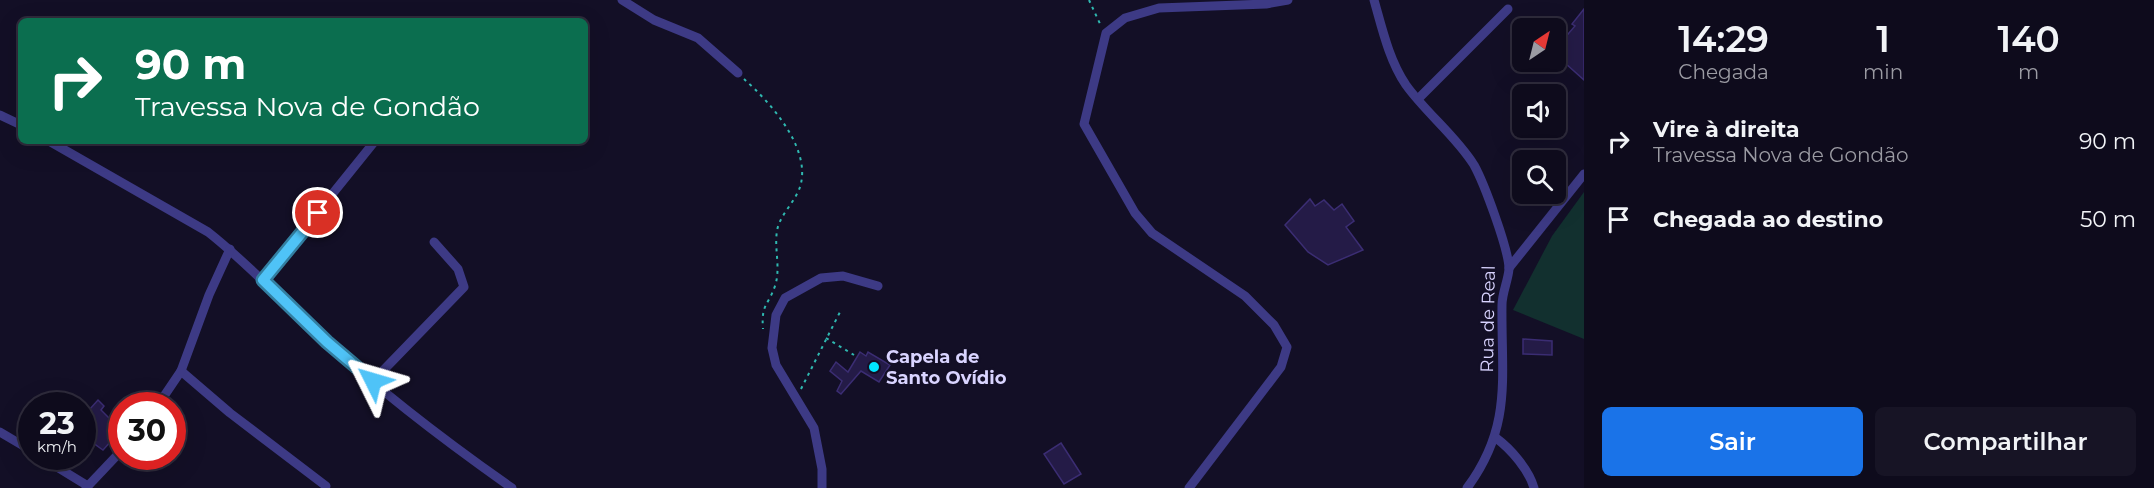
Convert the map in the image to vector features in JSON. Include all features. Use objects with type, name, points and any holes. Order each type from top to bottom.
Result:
[{"type":"street","points":[[622,0],[654,20],[698,38],[738,73]]},
{"type":"street","points":[[1189,488],[1281,367],[1287,347],[1274,325],[1245,296],[1152,233],[1135,213],[1084,124],[1106,33],[1125,18],[1159,8],[1266,4],[1288,0]]},
{"type":"street","name":"Rua de Real","points":[[1374,0],[1383,33],[1405,84],[1473,164],[1489,200],[1509,268],[1502,301],[1504,395],[1496,438],[1483,467],[1467,488]]},
{"type":"street","points":[[1418,99],[1508,9]]},
{"type":"street","points":[[0,115],[18,124]]},
{"type":"street","points":[[54,144],[208,232],[230,249],[327,342],[373,381],[512,488]]},
{"type":"street","points":[[263,280],[373,144]]},
{"type":"street","points":[[1509,268],[1584,174]]},
{"type":"street","points":[[373,381],[464,287],[458,269],[434,242]]},
{"type":"street","points":[[167,392],[182,371],[209,295],[230,249]]},
{"type":"street","points":[[822,488],[822,469],[814,428],[776,365],[772,348],[776,315],[785,298],[821,278],[843,276],[878,286]]},
{"type":"street","points":[[182,371],[230,412],[326,486]]},
{"type":"street","points":[[0,432],[18,443]]},
{"type":"street","points":[[1496,438],[1505,444],[1531,478],[1534,488]]},
{"type":"street","points":[[61,470],[87,487],[108,465]]},
{"type":"path","points":[[1089,0],[1106,33]]},
{"type":"path","points":[[738,73],[757,90],[792,138],[800,152],[803,173],[799,189],[777,230],[775,286],[765,302],[762,317],[763,329]]},
{"type":"path","points":[[796,399],[840,312]]},
{"type":"path","points":[[826,338],[854,355]]},
{"type":"green space","points":[[1584,192],[1584,339],[1513,310],[1552,236]]},
{"type":"building","points":[[1584,9],[1584,80],[1566,64],[1566,36],[1575,26],[1572,24]]},
{"type":"building","points":[[1310,199],[1315,206],[1324,200],[1334,210],[1342,204],[1354,221],[1346,227],[1363,250],[1328,265],[1308,252],[1285,225]]},
{"type":"building","points":[[1523,339],[1552,341],[1552,355],[1523,354]]},
{"type":"building","points":[[860,352],[866,356],[868,352],[890,365],[879,382],[861,371],[841,394],[837,391],[842,381],[830,371],[836,362],[848,372]]},
{"type":"building","points":[[98,400],[104,406],[101,410],[108,417],[108,444],[103,450],[96,445],[96,402]]},
{"type":"building","points":[[1061,443],[1081,474],[1064,484],[1044,454]]},
{"type":"place","name":"Capela de Santo Ovídio","points":[[874,367]]},
{"type":"route","points":[[318,213],[263,280],[327,342],[373,381]]}]
